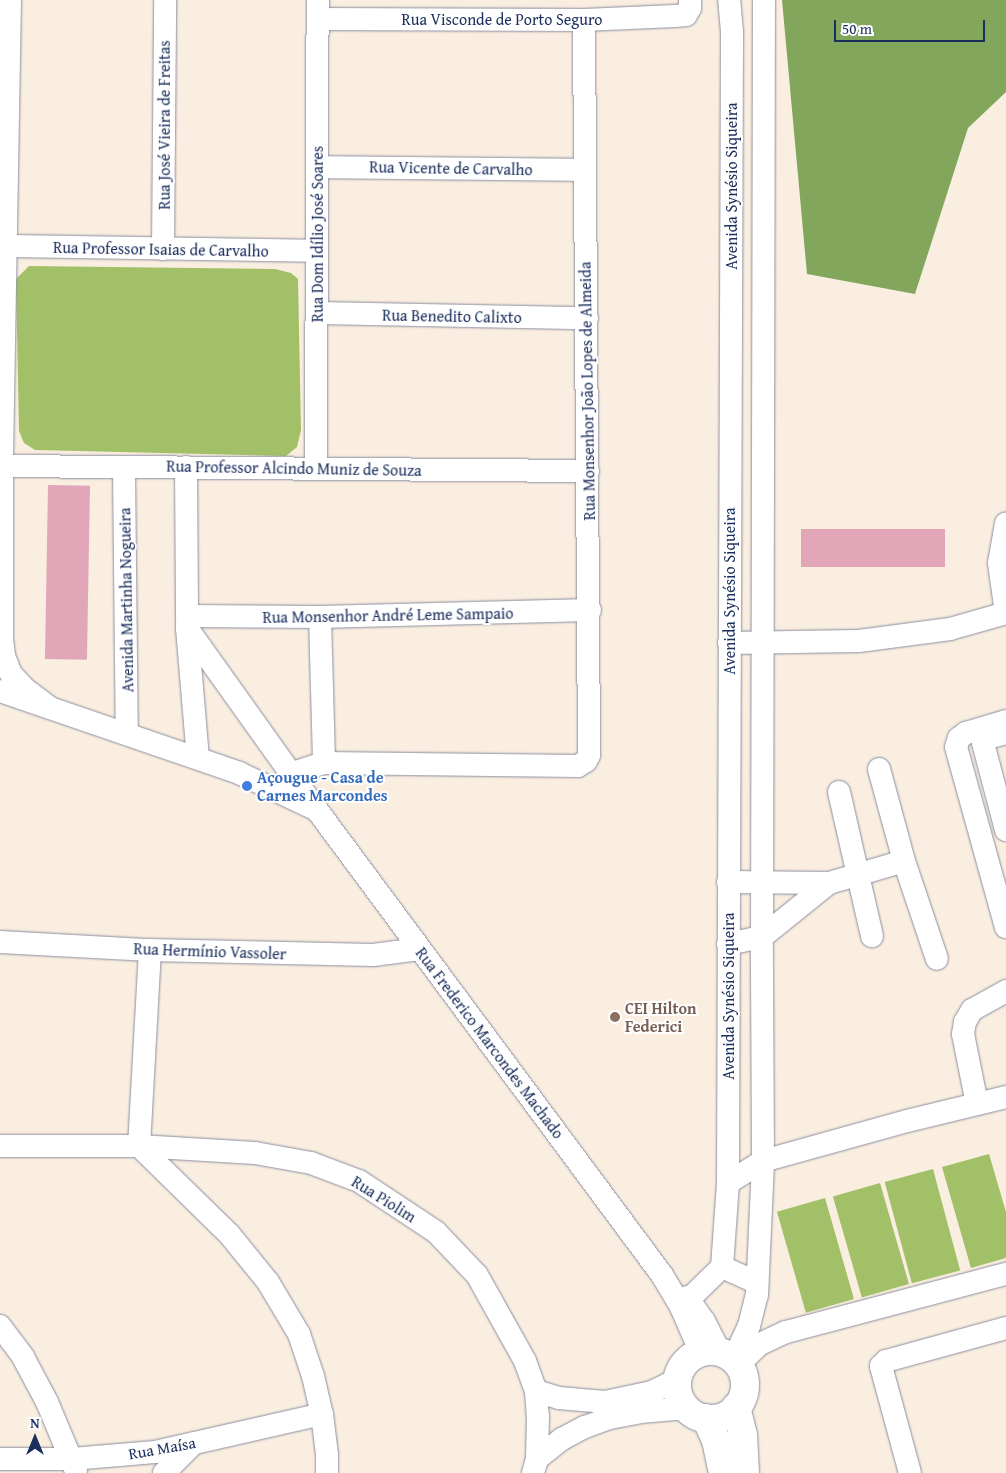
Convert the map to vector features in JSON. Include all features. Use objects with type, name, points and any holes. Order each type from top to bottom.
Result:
[{"type":"street","points":[[10,0],[4,173],[6,246],[2,318],[1,617],[4,656],[11,674],[24,689],[50,708]]},
{"type":"street","name":"Rua José Vieira de Freitas","points":[[163,249],[165,0]]},
{"type":"street","name":"Avenida Synésio Siqueira","points":[[722,1267],[728,1183],[732,51],[729,0]]},
{"type":"street","name":"Avenida Synésio Siqueira","points":[[723,1357],[749,1326],[757,1295],[763,1161],[764,0]]},
{"type":"street","name":"Rua Visconde de Porto Seguro","points":[[318,9],[584,20],[688,7]]},
{"type":"street","name":"Rua Dom Idílio José Soares","points":[[316,469],[318,9]]},
{"type":"street","name":"Rua Monsenhor João Lopes de Almeida","points":[[324,763],[578,766],[586,761],[589,755],[590,610],[584,20]]},
{"type":"street","name":"Rua Vicente de Carvalho","points":[[317,167],[585,170]]},
{"type":"street","name":"Rua Professor Isaias de Carvalho","points":[[6,246],[317,252]]},
{"type":"street","name":"Rua Benedito Calixto","points":[[317,313],[587,318]]},
{"type":"street","name":"Rua Professor Alcindo Muniz de Souza","points":[[1,466],[588,471]]},
{"type":"street","name":"Avenida Martinha Nogueira","points":[[124,467],[127,734]]},
{"type":"street","points":[[186,467],[187,622],[198,758]]},
{"type":"street","points":[[729,643],[868,640],[950,629],[1006,613],[999,563],[1006,524]]},
{"type":"street","name":"Rua Monsenhor André Leme Sampaio","points":[[187,622],[590,610]]},
{"type":"street","points":[[293,774],[324,763],[320,617]]},
{"type":"street","name":"Rua Frederico Marcondes Machado","points":[[187,622],[243,705],[318,810],[662,1275],[686,1303],[723,1357]]},
{"type":"street","name":"Rua Frederico Marcondes Machado","points":[[0,691],[239,773],[318,810]]},
{"type":"street","points":[[1006,721],[966,733],[959,738],[956,747],[1002,895],[1006,927]]},
{"type":"street","points":[[1006,733],[987,738],[983,743],[983,750],[1006,830]]},
{"type":"street","points":[[879,769],[904,861],[937,959]]},
{"type":"street","points":[[840,792],[872,936]]},
{"type":"street","points":[[728,882],[828,883],[904,861]]},
{"type":"street","points":[[728,944],[762,936],[787,918],[828,883]]},
{"type":"street","name":"Rua Hermínio Vassoler","points":[[0,942],[150,950],[373,955],[420,949]]},
{"type":"street","points":[[150,950],[139,1146],[229,1234],[268,1282],[299,1334],[313,1376],[322,1414],[327,1455],[327,1473]]},
{"type":"street","points":[[977,1104],[962,1034],[965,1022],[972,1010],[1006,991]]},
{"type":"street","points":[[728,1183],[763,1161],[907,1121],[1006,1097]]},
{"type":"street","name":"Rua Piolim","points":[[0,1146],[139,1146],[256,1153],[311,1163],[359,1181],[436,1232],[477,1274],[525,1361],[536,1391],[538,1417],[535,1466]]},
{"type":"street","points":[[686,1303],[722,1267],[758,1283]]},
{"type":"street","points":[[724,1473],[716,1440],[677,1391],[677,1380],[685,1363],[723,1357],[760,1344],[786,1332],[1006,1274]]},
{"type":"street","points":[[0,1326],[23,1357],[47,1402],[74,1466]]},
{"type":"street","points":[[910,1473],[881,1366],[886,1361],[1006,1328]]},
{"type":"street","points":[[535,1466],[562,1439],[586,1426],[610,1418],[640,1412],[696,1413],[717,1418],[728,1414],[736,1407],[744,1391],[742,1373],[723,1357]]},
{"type":"street","points":[[536,1391],[583,1402],[605,1402],[652,1392],[677,1380]]},
{"type":"street","points":[[736,1407],[744,1435],[745,1473]]},
{"type":"street","name":"Rua Maísa","points":[[0,1459],[74,1466],[155,1452],[322,1414]]},
{"type":"street","points":[[164,1473],[194,1443]]},
{"type":"green space","points":[[782,0],[1006,0],[1006,92],[968,128],[915,294],[807,274]]},
{"type":"green space","points":[[29,266],[275,269],[291,273],[298,279],[301,430],[297,447],[286,456],[35,450],[24,443],[19,431],[16,279]]},
{"type":"green space","points":[[989,1154],[1006,1212],[1006,1258],[971,1268],[942,1167]]},
{"type":"green space","points":[[933,1169],[960,1270],[912,1283],[885,1182]]},
{"type":"green space","points":[[880,1183],[909,1284],[862,1297],[833,1197]]},
{"type":"green space","points":[[825,1198],[854,1299],[806,1313],[777,1212]]},
{"type":"building","points":[[48,485],[90,486],[87,660],[45,659]]},
{"type":"building","points":[[801,529],[945,529],[945,567],[801,567]]},
{"type":"place","name":"Açougue - Casa de Carnes Marcondes","points":[[247,786]]},
{"type":"place","name":"CEI Hilton Federici","points":[[615,1017]]}]
